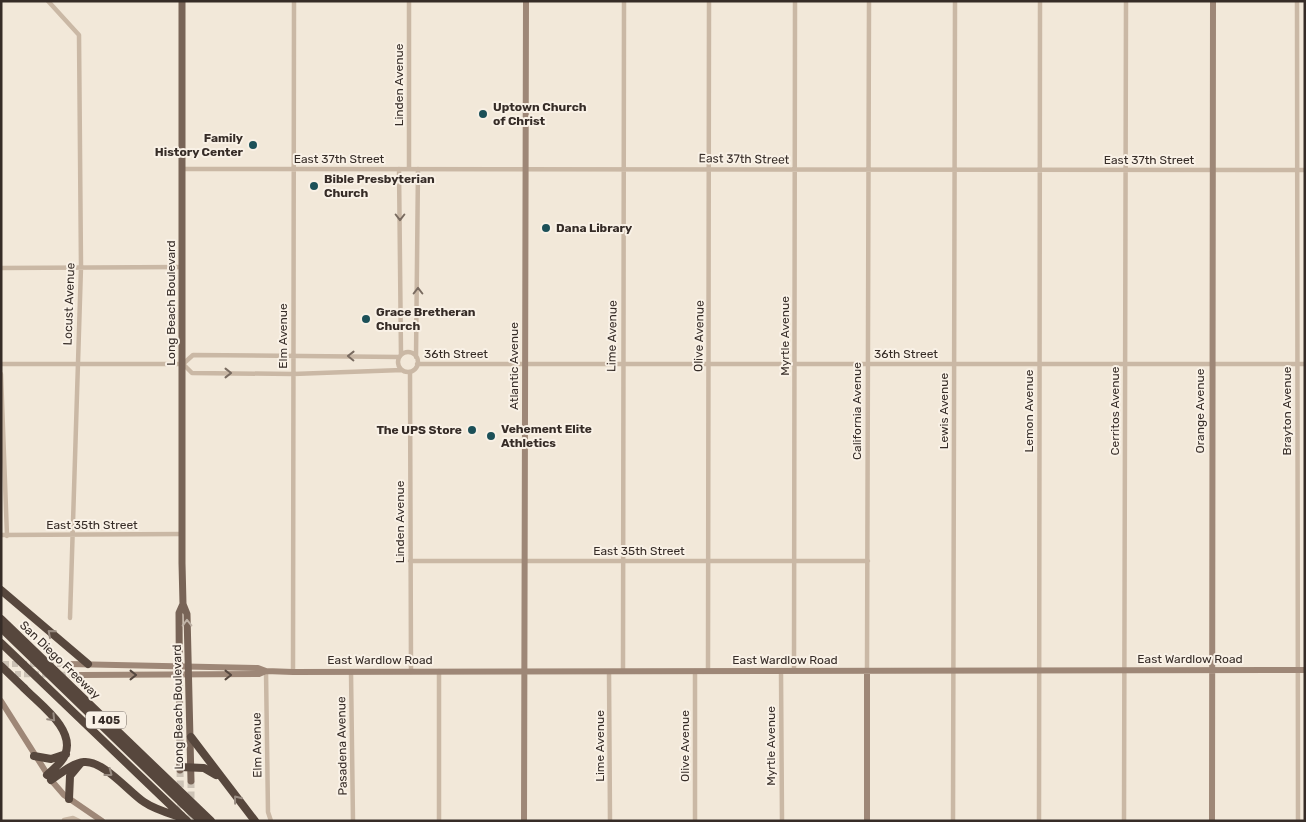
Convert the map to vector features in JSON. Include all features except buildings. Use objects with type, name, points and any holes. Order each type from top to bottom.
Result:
[{"type":"highway","points":[[1,590],[88,664]]},
{"type":"highway","name":"San Diego Freeway","points":[[1,619],[211,821]]},
{"type":"highway","points":[[1,628],[198,818],[206,821]]},
{"type":"highway","points":[[1,633],[196,821]]},
{"type":"highway","name":"I 405","points":[[1,642],[186,821]]},
{"type":"highway","points":[[2,664],[62,728],[67,744],[66,754],[49,778]]},
{"type":"highway","points":[[191,737],[255,821]]},
{"type":"highway","points":[[34,756],[51,760],[66,754]]},
{"type":"highway","points":[[69,799],[70,776],[83,762]]},
{"type":"highway","points":[[49,778],[83,762],[91,762],[103,768],[145,803],[186,821]]},
{"type":"highway","points":[[180,769],[191,767],[207,769],[220,777]]},
{"type":"main road","name":"Long Beach Boulevard","points":[[182,1],[182,534],[183,604],[187,614],[189,666],[191,781]]},
{"type":"main road","name":"Atlantic Avenue","points":[[524,821],[524,168],[526,1]]},
{"type":"main road","name":"Orange Avenue","points":[[1212,821],[1213,1]]},
{"type":"main road","name":"Long Beach Boulevard","points":[[180,769],[179,613],[183,604]]},
{"type":"main road","name":"East Wardlow Road","points":[[69,664],[258,668],[266,671],[293,672],[1301,670]]},
{"type":"main road","name":"East Wardlow Road","points":[[80,675],[259,674],[266,671]]},
{"type":"main road","name":"California Avenue","points":[[867,671],[868,821]]},
{"type":"main road","points":[[1,674],[15,674]]},
{"type":"main road","points":[[1,701],[49,778],[69,799],[102,821]]},
{"type":"street","name":"Locust Avenue","points":[[48,1],[79,36],[81,268],[70,618]]},
{"type":"street","name":"Elm Avenue","points":[[293,672],[294,1]]},
{"type":"street","name":"Linden Avenue","points":[[409,1],[409,168]]},
{"type":"street","name":"Lime Avenue","points":[[623,672],[624,1]]},
{"type":"street","name":"Olive Avenue","points":[[708,671],[710,561],[708,363],[709,1]]},
{"type":"street","name":"Myrtle Avenue","points":[[794,671],[795,1]]},
{"type":"street","name":"California Avenue","points":[[867,671],[868,1]]},
{"type":"street","name":"Lewis Avenue","points":[[953,821],[955,1]]},
{"type":"street","name":"Lemon Avenue","points":[[1039,821],[1040,1]]},
{"type":"street","name":"Cerritos Avenue","points":[[1124,821],[1126,1]]},
{"type":"street","name":"Brayton Avenue","points":[[1298,1],[1297,364],[1301,670],[1298,821]]},
{"type":"street","name":"East 37th Street","points":[[182,170],[409,168],[1305,170]]},
{"type":"street","points":[[399,169],[400,356],[398,363],[402,370]]},
{"type":"street","points":[[183,364],[192,373],[293,374],[402,370],[410,372],[415,369],[418,364],[416,357],[418,169]]},
{"type":"street","points":[[1,268],[182,267]]},
{"type":"street","points":[[1,364],[183,364],[193,356],[400,356],[408,353],[416,357]]},
{"type":"street","name":"36th Street","points":[[418,364],[1305,364]]},
{"type":"street","name":"Linden Avenue","points":[[410,372],[410,672]]},
{"type":"street","points":[[1,374],[4,536]]},
{"type":"street","name":"East 35th Street","points":[[4,536],[182,534]]},
{"type":"street","name":"East 35th Street","points":[[410,561],[868,562]]},
{"type":"street","name":"Elm Avenue","points":[[266,671],[270,820]]},
{"type":"street","name":"Olive Avenue","points":[[695,671],[695,821]]},
{"type":"street","name":"Myrtle Avenue","points":[[781,671],[782,821]]},
{"type":"street","name":"Pasadena Avenue","points":[[352,672],[353,821]]},
{"type":"street","points":[[438,821],[439,672]]},
{"type":"street","name":"Lime Avenue","points":[[610,672],[610,821]]},
{"type":"street","points":[[64,820],[73,818],[79,821]]},
{"type":"tunnel","points":[[3,664],[69,664]]},
{"type":"tunnel","points":[[15,674],[80,675]]},
{"type":"tunnel","points":[[180,770],[181,821]]},
{"type":"tunnel","points":[[191,781],[191,821]]},
{"type":"place","name":"Uptown Church of Christ","points":[[483,114]]},
{"type":"place","name":"Family History Center","points":[[253,145]]},
{"type":"place","name":"Bible Presbyterian Church","points":[[314,186]]},
{"type":"place","name":"Dana Library","points":[[546,228]]},
{"type":"place","name":"Grace Bretheran Church","points":[[366,319]]},
{"type":"place","name":"The UPS Store","points":[[472,430]]},
{"type":"place","name":"Vehement Elite Athletics","points":[[491,436]]}]
